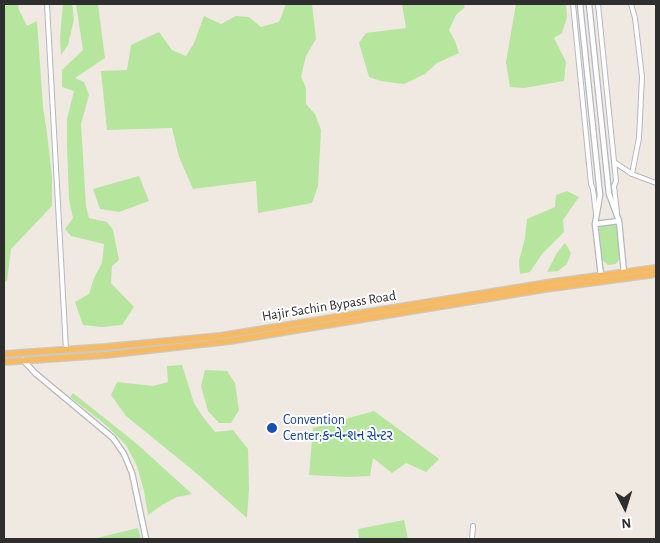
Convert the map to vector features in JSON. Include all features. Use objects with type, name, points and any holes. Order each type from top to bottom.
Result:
[{"type":"highway","name":"Hajir Sachin Bypass Road","points":[[4,354],[220,336],[481,293],[656,268]]},
{"type":"highway","points":[[4,362],[106,355],[230,341],[546,289],[656,274]]},
{"type":"street","points":[[47,4],[66,350]]},
{"type":"street","points":[[573,4],[601,276]]},
{"type":"street","points":[[580,4],[600,195],[596,221]]},
{"type":"street","points":[[588,4],[609,194],[618,219]]},
{"type":"street","points":[[598,4],[616,181],[614,186],[624,273]]},
{"type":"street","points":[[631,4],[635,18],[642,77],[639,138],[632,174]]},
{"type":"street","points":[[614,162],[632,174],[656,183]]},
{"type":"street","points":[[596,221],[618,219]]},
{"type":"street","points":[[23,360],[35,373],[113,438],[124,454],[132,473],[146,539]]},
{"type":"street","points":[[472,526],[472,539]]},
{"type":"green space","points":[[4,4],[18,4],[27,26],[37,21],[43,107],[52,177],[52,206],[11,249],[7,281],[4,282]]},
{"type":"green space","points":[[63,4],[72,4],[74,19],[68,45],[61,55],[60,37]]},
{"type":"green space","points":[[76,4],[98,4],[105,58],[75,78],[84,82],[89,95],[81,124],[86,206],[89,218],[107,222],[113,230],[119,260],[112,266],[111,283],[134,307],[122,325],[102,327],[83,325],[75,302],[89,294],[94,278],[102,263],[104,244],[71,236],[65,229],[73,218],[69,200],[67,119],[74,91],[62,87],[62,70],[83,50]]},
{"type":"green space","points":[[286,4],[312,4],[316,39],[306,56],[301,77],[306,88],[306,104],[315,114],[321,130],[318,186],[312,203],[258,213],[256,181],[193,189],[179,157],[172,128],[107,130],[101,71],[127,70],[131,45],[159,32],[172,50],[186,56],[194,43],[204,16],[221,24],[236,16],[249,17],[261,27],[279,22]]},
{"type":"green space","points":[[402,4],[463,4],[465,7],[456,15],[449,30],[459,53],[437,63],[425,74],[404,84],[381,81],[369,77],[359,43],[366,33],[406,28]]},
{"type":"green space","points":[[516,4],[566,4],[567,17],[562,33],[554,38],[566,62],[564,81],[524,88],[510,87],[506,62]]},
{"type":"green space","points":[[139,176],[149,201],[119,212],[100,209],[93,189]]},
{"type":"green space","points":[[567,191],[579,197],[563,220],[564,232],[542,254],[530,272],[520,274],[519,261],[525,238],[527,219],[555,207],[556,195]]},
{"type":"green space","points":[[617,224],[620,258],[616,264],[608,265],[602,260],[599,226]]},
{"type":"green space","points":[[565,243],[571,253],[567,264],[558,271],[547,272],[557,253]]},
{"type":"green space","points":[[182,365],[194,403],[203,417],[215,432],[233,430],[248,449],[249,488],[247,518],[195,472],[126,416],[111,395],[117,382],[153,386],[168,382],[167,366]]},
{"type":"green space","points":[[205,370],[227,371],[235,383],[239,410],[231,423],[219,423],[208,411],[201,386]]},
{"type":"green space","points":[[73,393],[137,444],[192,494],[177,497],[148,515],[137,466],[126,445],[106,425],[70,397]]},
{"type":"green space","points":[[374,411],[439,459],[426,472],[406,463],[392,473],[373,458],[370,476],[309,475],[313,428]]},
{"type":"green space","points":[[404,520],[408,539],[359,539],[358,529]]},
{"type":"green space","points":[[138,528],[141,539],[97,539],[97,538]]},
{"type":"place","name":"Convention Center;કન્વેન્શન સેન્ટર","points":[[272,428]]}]
